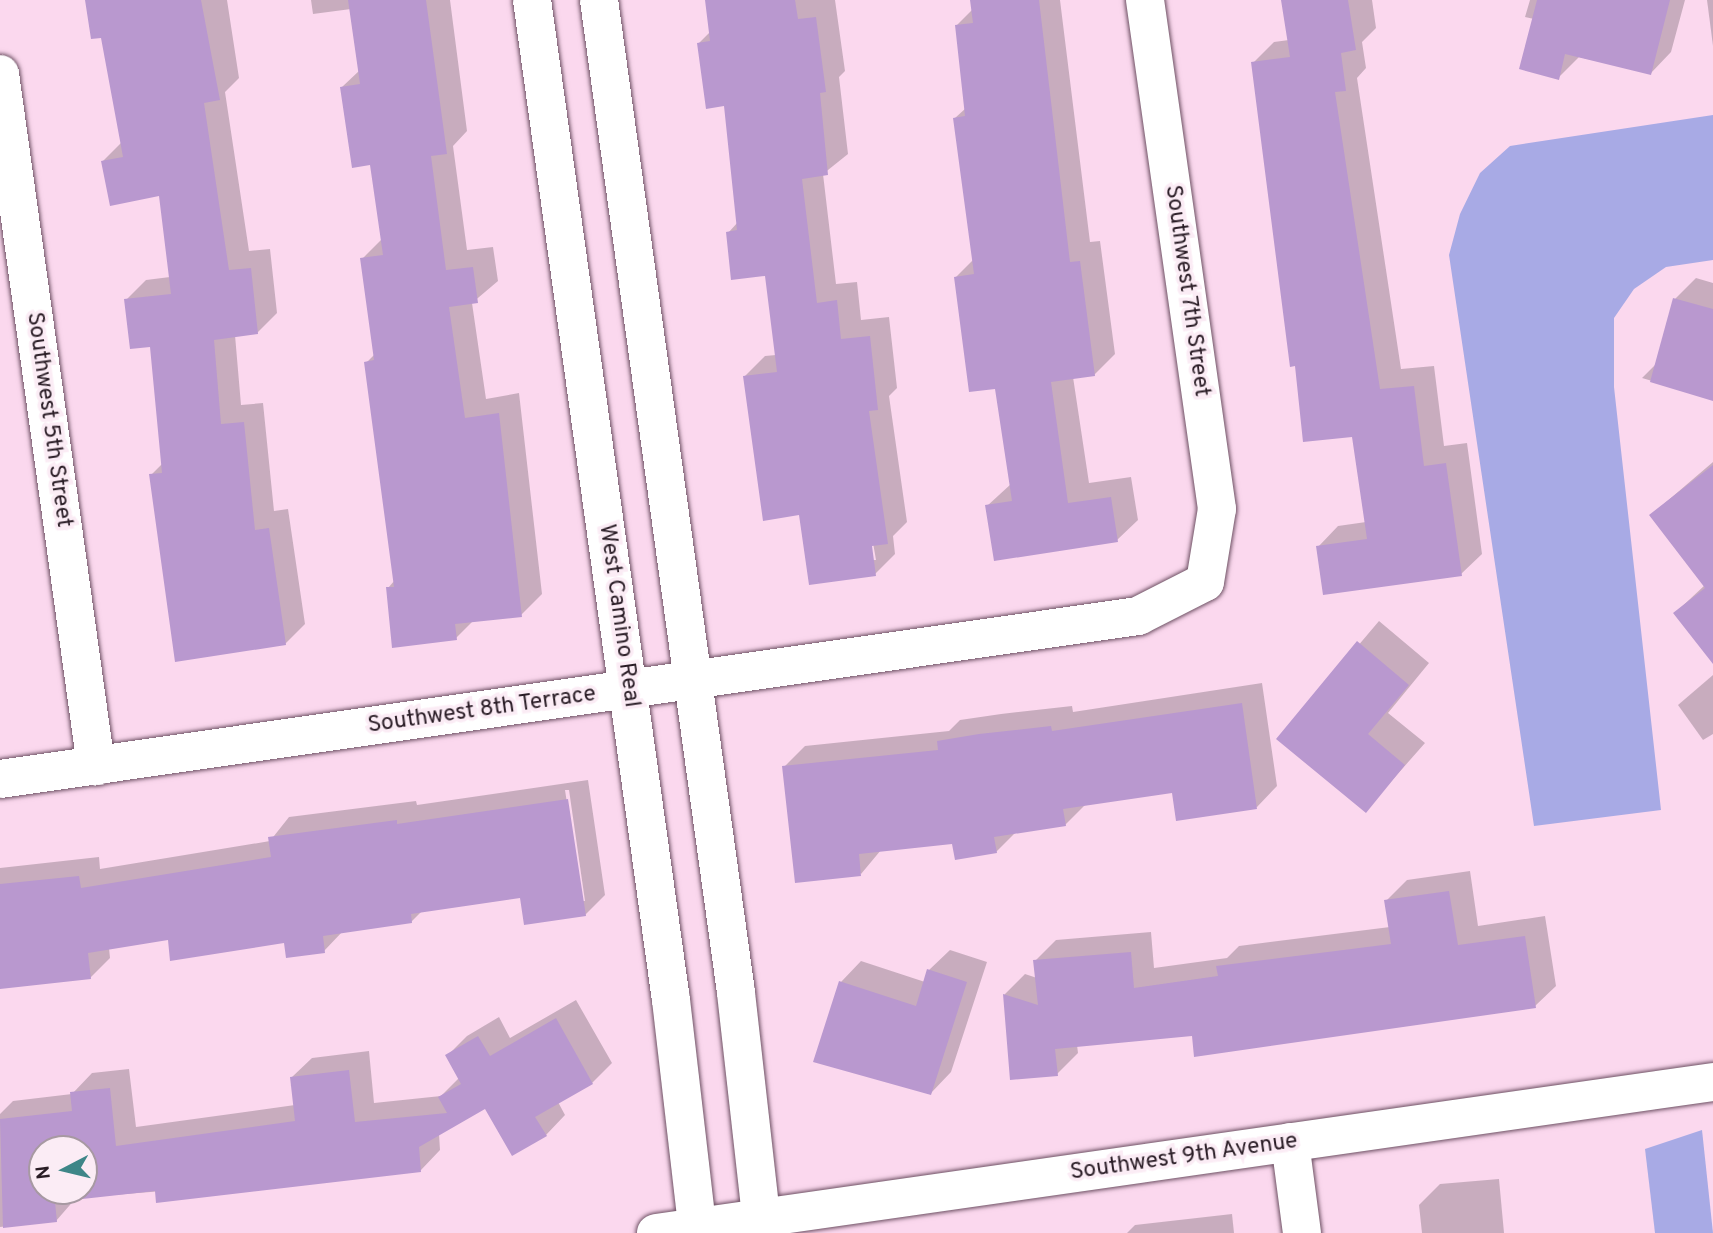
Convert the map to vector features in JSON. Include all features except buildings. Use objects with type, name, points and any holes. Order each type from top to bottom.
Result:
[{"type":"street","name":"West Camino Real","points":[[533,0],[628,690],[697,1231]]},
{"type":"street","points":[[599,0],[693,680],[762,1226]]},
{"type":"street","name":"Southwest 7th Street","points":[[1145,0],[1217,509],[1205,582]]},
{"type":"street","name":"Southwest 5th Street","points":[[0,74],[96,766]]},
{"type":"street","name":"Southwest 8th Terrace","points":[[0,779],[1138,616],[1205,582]]},
{"type":"street","name":"Southwest 9th Avenue","points":[[656,1233],[762,1226],[1290,1142],[1713,1082]]},
{"type":"street","points":[[1290,1142],[1301,1233]]},
{"type":"water","points":[[1713,115],[1713,260],[1666,267],[1634,289],[1614,318],[1614,387],[1661,810],[1534,826],[1449,255],[1460,214],[1480,173],[1510,146]]},
{"type":"water","points":[[1702,1130],[1713,1233],[1655,1233],[1645,1149]]}]
